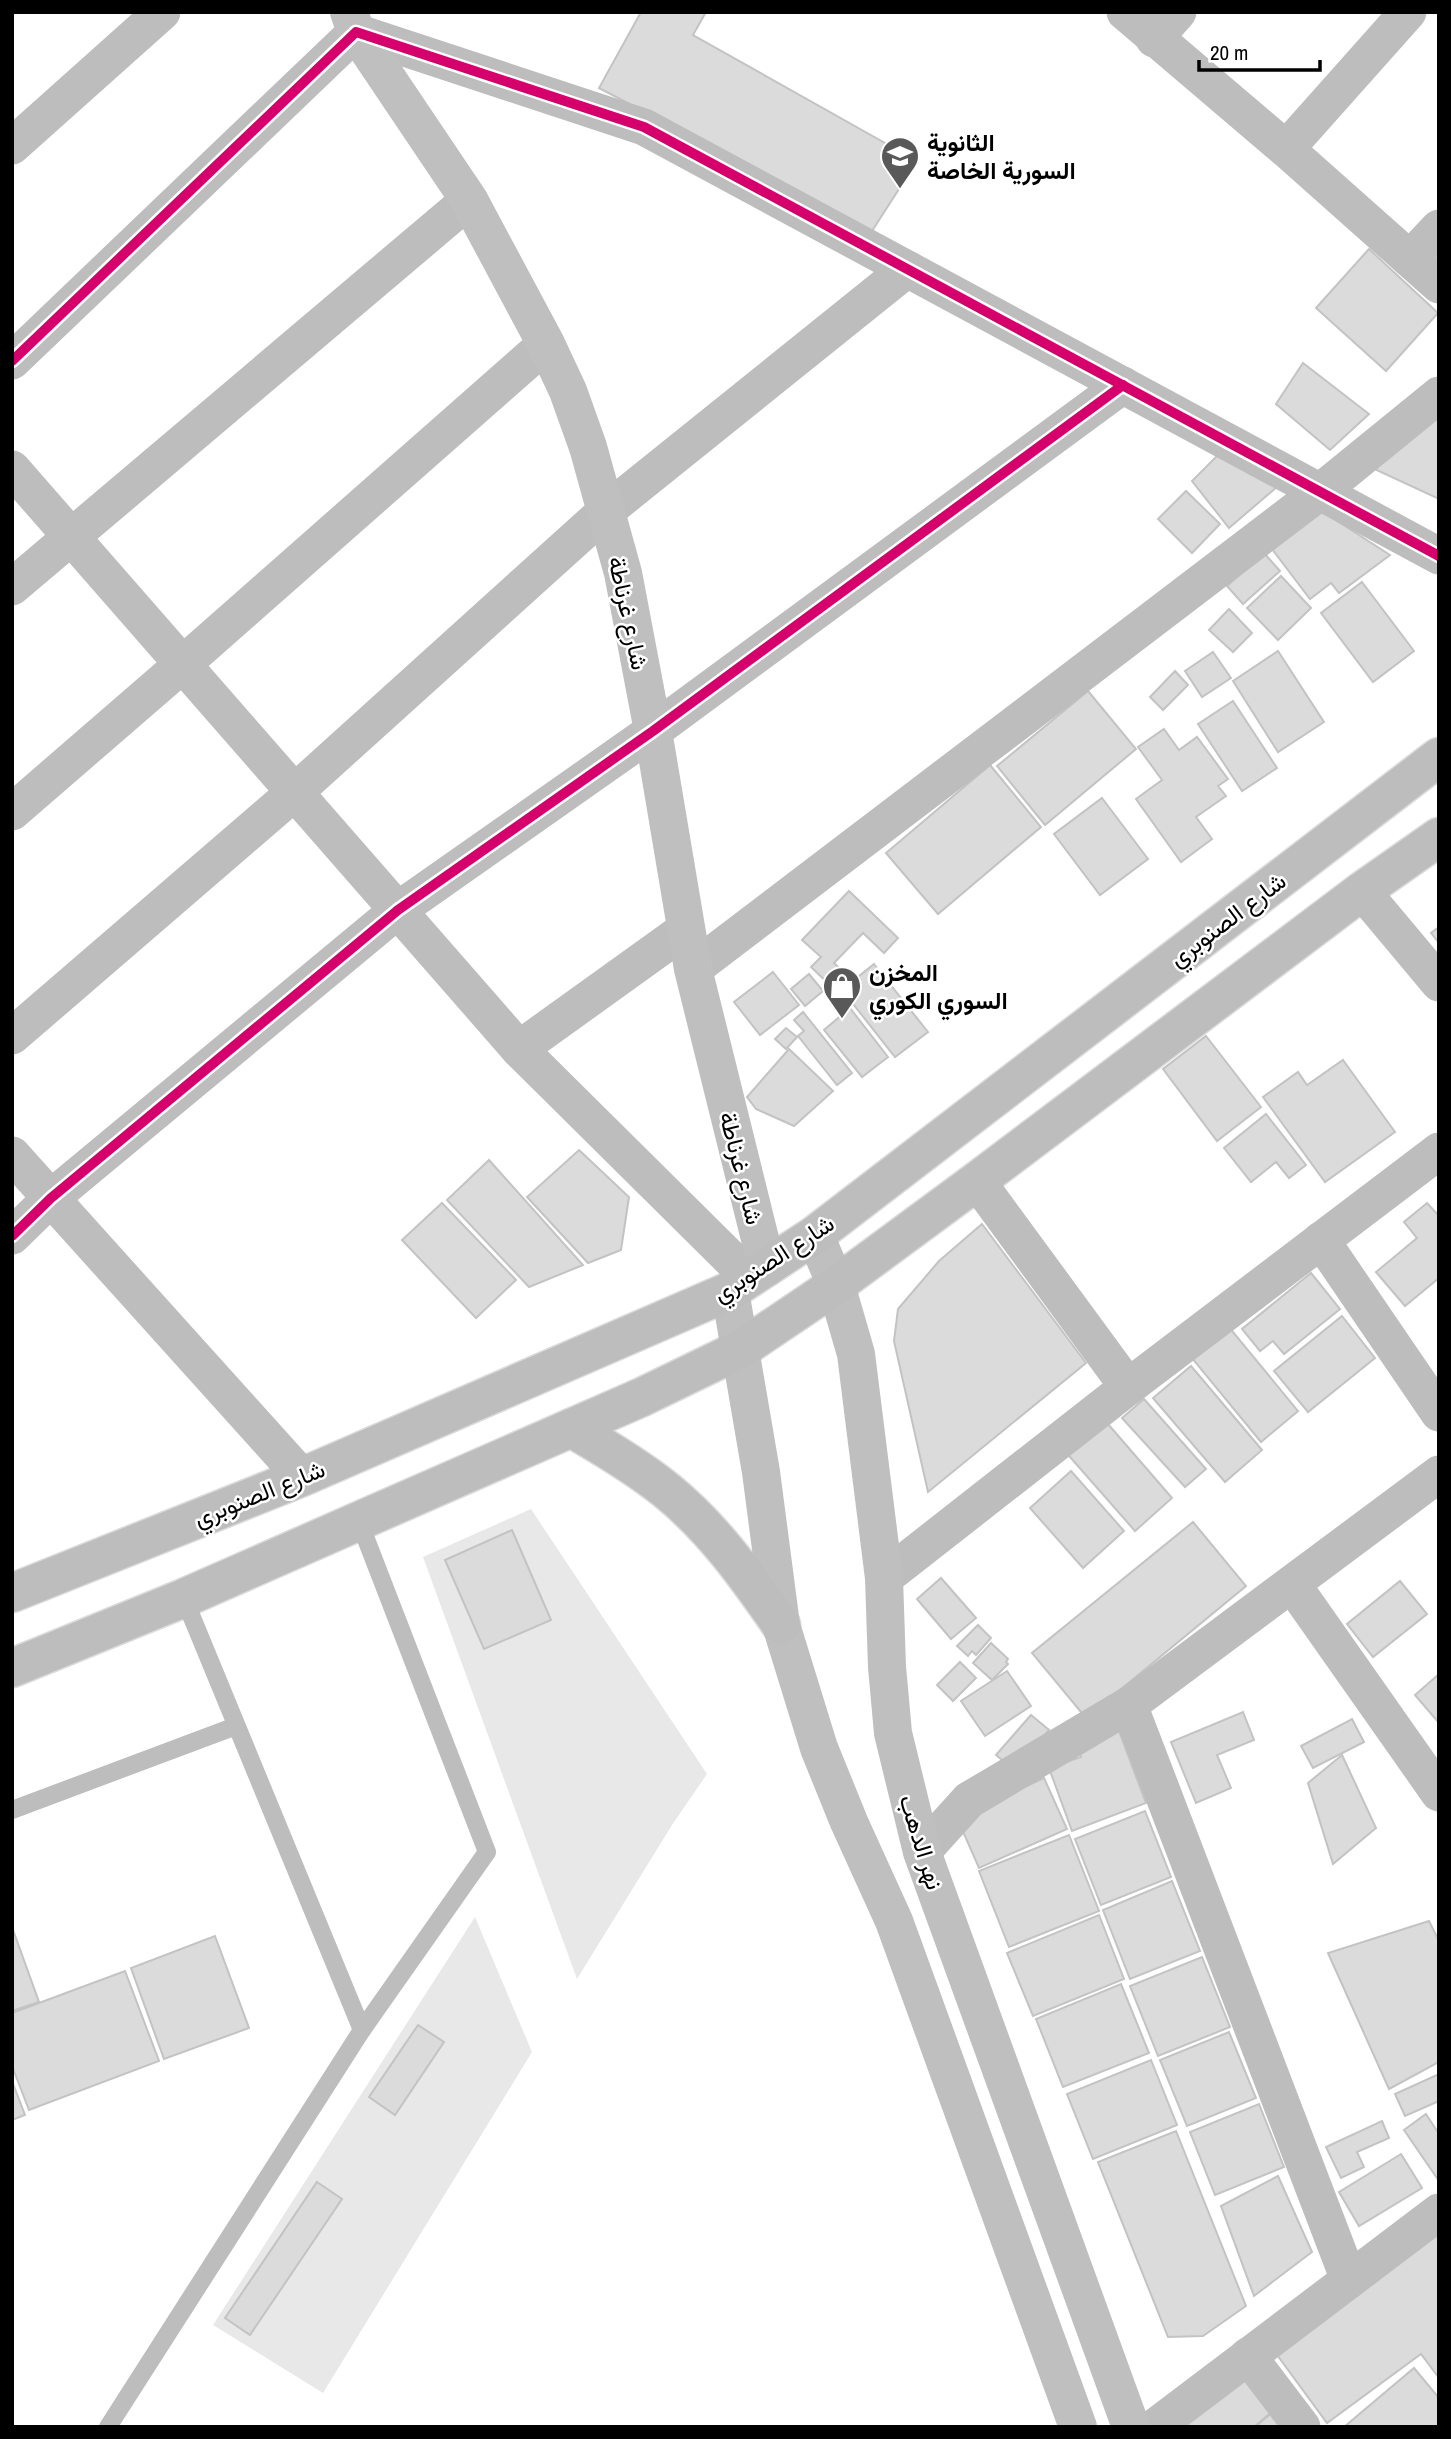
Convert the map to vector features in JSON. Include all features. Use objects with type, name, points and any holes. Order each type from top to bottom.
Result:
[{"type":"main road","name":"شارع غرناطة","points":[[353,22],[469,200],[546,344],[568,391],[588,447],[623,573],[749,1279]]},
{"type":"main road","name":"شارع الصنوبري","points":[[12,1593],[302,1477],[749,1279],[815,1235],[1439,757]]},
{"type":"main road","points":[[12,1668],[184,1598],[571,1428],[741,1349],[836,1285],[1362,891],[1439,837]]},
{"type":"main road","name":"نهر الدهب","points":[[815,1235],[836,1285],[856,1354],[884,1578],[893,1733],[922,1852],[1131,2427]]},
{"type":"main road","points":[[749,1279],[741,1349],[761,1472],[781,1625],[819,1748],[894,1921],[1078,2427]]},
{"type":"main road","points":[[571,1428],[620,1457],[666,1490],[708,1529],[745,1573],[781,1625]]},
{"type":"street","points":[[12,146],[162,12]]},
{"type":"street","points":[[1125,12],[1286,149],[1439,285]]},
{"type":"street","points":[[1154,39],[1178,12]]},
{"type":"street","points":[[1286,149],[1408,12]]},
{"type":"street","points":[[12,361],[353,22],[644,127],[1439,556]]},
{"type":"street","points":[[12,587],[469,200]]},
{"type":"street","points":[[1409,259],[1439,228]]},
{"type":"street","points":[[12,1036],[295,792],[606,511],[907,269]]},
{"type":"street","points":[[12,812],[546,344]]},
{"type":"street","points":[[12,1236],[51,1198],[398,910],[653,731],[1123,385]]},
{"type":"street","points":[[693,969],[1321,491],[1439,395]]},
{"type":"street","points":[[12,469],[519,1049],[749,1279]]},
{"type":"street","points":[[1362,891],[1439,983]]},
{"type":"street","points":[[519,1049],[687,929]]},
{"type":"street","points":[[884,1578],[1128,1387],[1439,1151]]},
{"type":"street","points":[[12,1155],[302,1477]]},
{"type":"street","points":[[977,1181],[1128,1387]]},
{"type":"street","points":[[1321,1240],[1439,1413]]},
{"type":"street","points":[[922,1852],[969,1800],[1129,1705],[1439,1474]]},
{"type":"street","points":[[1292,1584],[1439,1793]]},
{"type":"street","points":[[1129,1705],[1349,2280]]},
{"type":"street","points":[[1155,2427],[1438,2213]]},
{"type":"street","points":[[1248,2356],[1302,2427]]},
{"type":"lane","points":[[108,2427],[362,2030],[487,1852],[359,1521]]},
{"type":"lane","points":[[184,1598],[362,2030]]},
{"type":"lane","points":[[12,1810],[236,1726]]},
{"type":"shaded area","points":[[531,1509],[707,1774],[672,1825],[577,1979],[423,1557]]},
{"type":"shaded area","points":[[475,1917],[532,2052],[323,2393],[213,2325]]},
{"type":"building","points":[[641,12],[706,12],[693,35],[917,161],[872,231],[599,88]]},
{"type":"building","points":[[1369,249],[1438,313],[1386,371],[1316,308]]},
{"type":"building","points":[[1303,363],[1369,414],[1330,450],[1276,404]]},
{"type":"building","points":[[1430,415],[1439,421],[1439,499],[1368,466]]},
{"type":"building","points":[[1219,454],[1278,486],[1229,528],[1192,481]]},
{"type":"building","points":[[1186,491],[1220,524],[1192,553],[1158,519]]},
{"type":"building","points":[[1314,506],[1390,555],[1339,593],[1331,583],[1310,599],[1269,545]]},
{"type":"building","points":[[1264,553],[1280,571],[1243,604],[1227,586]]},
{"type":"building","points":[[1281,576],[1311,608],[1278,640],[1247,608]]},
{"type":"building","points":[[1362,582],[1414,651],[1373,682],[1321,613]]},
{"type":"building","points":[[1229,609],[1252,633],[1233,652],[1209,630]]},
{"type":"building","points":[[1278,651],[1324,722],[1278,752],[1233,681]]},
{"type":"building","points":[[1213,652],[1231,678],[1202,697],[1185,671]]},
{"type":"building","points":[[1175,671],[1188,685],[1163,710],[1150,697]]},
{"type":"building","points":[[1088,691],[1136,749],[1045,825],[997,766]]},
{"type":"building","points":[[1233,701],[1277,768],[1242,791],[1198,724]]},
{"type":"building","points":[[1164,729],[1179,750],[1197,737],[1228,779],[1218,786],[1226,796],[1196,817],[1212,839],[1181,862],[1136,799],[1162,780],[1138,747]]},
{"type":"building","points":[[990,765],[1041,827],[938,914],[886,853]]},
{"type":"building","points":[[1102,798],[1148,859],[1100,895],[1054,834]]},
{"type":"building","points":[[849,891],[898,938],[884,953],[863,933],[834,963],[847,975],[834,989],[811,967],[821,957],[802,940]]},
{"type":"building","points":[[1439,927],[1439,943],[1431,933]]},
{"type":"building","points":[[874,964],[928,1032],[895,1057],[842,990]]},
{"type":"building","points":[[773,972],[799,1005],[760,1035],[734,1002]]},
{"type":"building","points":[[809,974],[823,991],[805,1006],[791,989]]},
{"type":"building","points":[[850,1008],[888,1057],[862,1077],[824,1030]]},
{"type":"building","points":[[803,1012],[852,1073],[837,1085],[798,1036],[804,1031],[794,1020]]},
{"type":"building","points":[[786,1028],[797,1037],[786,1049],[775,1039]]},
{"type":"building","points":[[1206,1036],[1261,1107],[1217,1141],[1163,1069]]},
{"type":"building","points":[[789,1049],[833,1091],[794,1126],[756,1109],[747,1097]]},
{"type":"building","points":[[1343,1060],[1395,1132],[1325,1182],[1263,1097],[1298,1072],[1307,1085]]},
{"type":"building","points":[[1266,1114],[1306,1165],[1289,1178],[1276,1162],[1251,1182],[1224,1148]]},
{"type":"building","points":[[579,1150],[629,1197],[621,1250],[588,1263],[527,1197]]},
{"type":"building","points":[[489,1160],[583,1265],[529,1287],[447,1200]]},
{"type":"building","points":[[442,1203],[516,1280],[476,1318],[402,1240]]},
{"type":"building","points":[[1427,1203],[1439,1216],[1439,1278],[1405,1306],[1376,1272],[1417,1238],[1404,1222]]},
{"type":"building","points":[[982,1224],[1086,1363],[928,1492],[894,1341],[898,1309],[939,1261]]},
{"type":"building","points":[[1311,1273],[1340,1309],[1284,1354],[1273,1341],[1260,1351],[1242,1329]]},
{"type":"building","points":[[1342,1316],[1375,1358],[1308,1412],[1274,1371]]},
{"type":"building","points":[[1228,1326],[1298,1411],[1261,1442],[1191,1357]]},
{"type":"building","points":[[1191,1366],[1262,1450],[1225,1482],[1153,1398]]},
{"type":"building","points":[[1144,1399],[1206,1469],[1185,1487],[1122,1418]]},
{"type":"building","points":[[1101,1416],[1172,1498],[1135,1531],[1063,1449]]},
{"type":"building","points":[[1071,1471],[1124,1531],[1083,1568],[1030,1508]]},
{"type":"building","points":[[1193,1522],[1246,1586],[1086,1718],[1032,1653]]},
{"type":"building","points":[[512,1530],[551,1620],[484,1649],[445,1560]]},
{"type":"building","points":[[941,1578],[976,1618],[951,1639],[917,1599]]},
{"type":"building","points":[[1400,1581],[1427,1614],[1373,1657],[1347,1624]]},
{"type":"building","points":[[978,1625],[991,1638],[976,1655],[972,1651],[968,1656],[957,1646]]},
{"type":"building","points":[[991,1643],[1008,1659],[1008,1664],[992,1680],[973,1663]]},
{"type":"building","points":[[960,1662],[976,1678],[953,1701],[937,1685]]},
{"type":"building","points":[[1007,1671],[1031,1706],[985,1736],[961,1701]]},
{"type":"building","points":[[1439,1674],[1439,1723],[1415,1695]]},
{"type":"building","points":[[1243,1712],[1254,1740],[1217,1755],[1231,1788],[1196,1803],[1171,1742]]},
{"type":"building","points":[[1031,1715],[1049,1730],[1015,1771],[996,1755]]},
{"type":"building","points":[[1352,1719],[1364,1742],[1313,1768],[1301,1746]]},
{"type":"building","points":[[1116,1723],[1146,1803],[1072,1831],[1049,1768],[1081,1757],[1074,1739]]},
{"type":"building","points":[[1342,1755],[1376,1828],[1333,1864],[1308,1783]]},
{"type":"building","points":[[1044,1778],[1067,1829],[979,1868],[957,1818]]},
{"type":"building","points":[[1145,1811],[1171,1877],[1101,1905],[1075,1839]]},
{"type":"building","points":[[1069,1835],[1099,1911],[1009,1947],[979,1871]]},
{"type":"building","points":[[1172,1881],[1200,1951],[1130,1979],[1103,1910]]},
{"type":"building","points":[[1099,1915],[1124,1979],[1033,2016],[1007,1953]]},
{"type":"building","points":[[1429,1921],[1439,1941],[1439,2062],[1389,2089],[1328,1953]]},
{"type":"building","points":[[12,1927],[39,2002],[12,2011]]},
{"type":"building","points":[[215,1936],[249,2028],[164,2059],[131,1968]]},
{"type":"building","points":[[1202,1957],[1230,2027],[1158,2056],[1130,1986]]},
{"type":"building","points":[[125,1971],[159,2061],[29,2110],[12,2066],[12,2013]]},
{"type":"building","points":[[1121,1984],[1149,2053],[1063,2087],[1036,2019]]},
{"type":"building","points":[[418,2025],[444,2042],[395,2115],[369,2097]]},
{"type":"building","points":[[1229,2032],[1256,2098],[1187,2126],[1160,2060]]},
{"type":"building","points":[[1151,2060],[1177,2125],[1093,2159],[1067,2094]]},
{"type":"building","points":[[1439,2074],[1439,2101],[1405,2116],[1395,2094]]},
{"type":"building","points":[[12,2081],[25,2115],[12,2120]]},
{"type":"building","points":[[1259,2104],[1284,2167],[1215,2195],[1190,2132]]},
{"type":"building","points":[[1426,2114],[1439,2134],[1439,2181],[1404,2130]]},
{"type":"building","points":[[1382,2121],[1389,2138],[1357,2152],[1364,2167],[1341,2178],[1326,2147]]},
{"type":"building","points":[[1176,2131],[1246,2306],[1203,2336],[1168,2337],[1098,2162]]},
{"type":"building","points":[[1401,2154],[1422,2188],[1359,2226],[1339,2192]]},
{"type":"building","points":[[1278,2176],[1312,2252],[1254,2296],[1221,2206]]},
{"type":"building","points":[[317,2182],[342,2199],[250,2335],[225,2318]]},
{"type":"building","points":[[1439,2231],[1439,2378],[1421,2354],[1327,2423],[1272,2348]]},
{"type":"building","points":[[1242,2368],[1276,2408],[1254,2427],[1174,2427]]},
{"type":"building","points":[[1414,2368],[1439,2398],[1439,2427],[1344,2427]]},
{"type":"building","points":[[1274,2411],[1288,2427],[1255,2427]]},
{"type":"cycle path","points":[[12,361],[356,32],[644,127],[1439,556]]},
{"type":"cycle path","points":[[12,1236],[51,1198],[398,910],[653,731],[1123,385]]},
{"type":"place","name":"الثانوية السورية الخاصة","points":[[900,190]]},
{"type":"place","name":"المخزن السوري الكوري","points":[[842,1020]]}]
